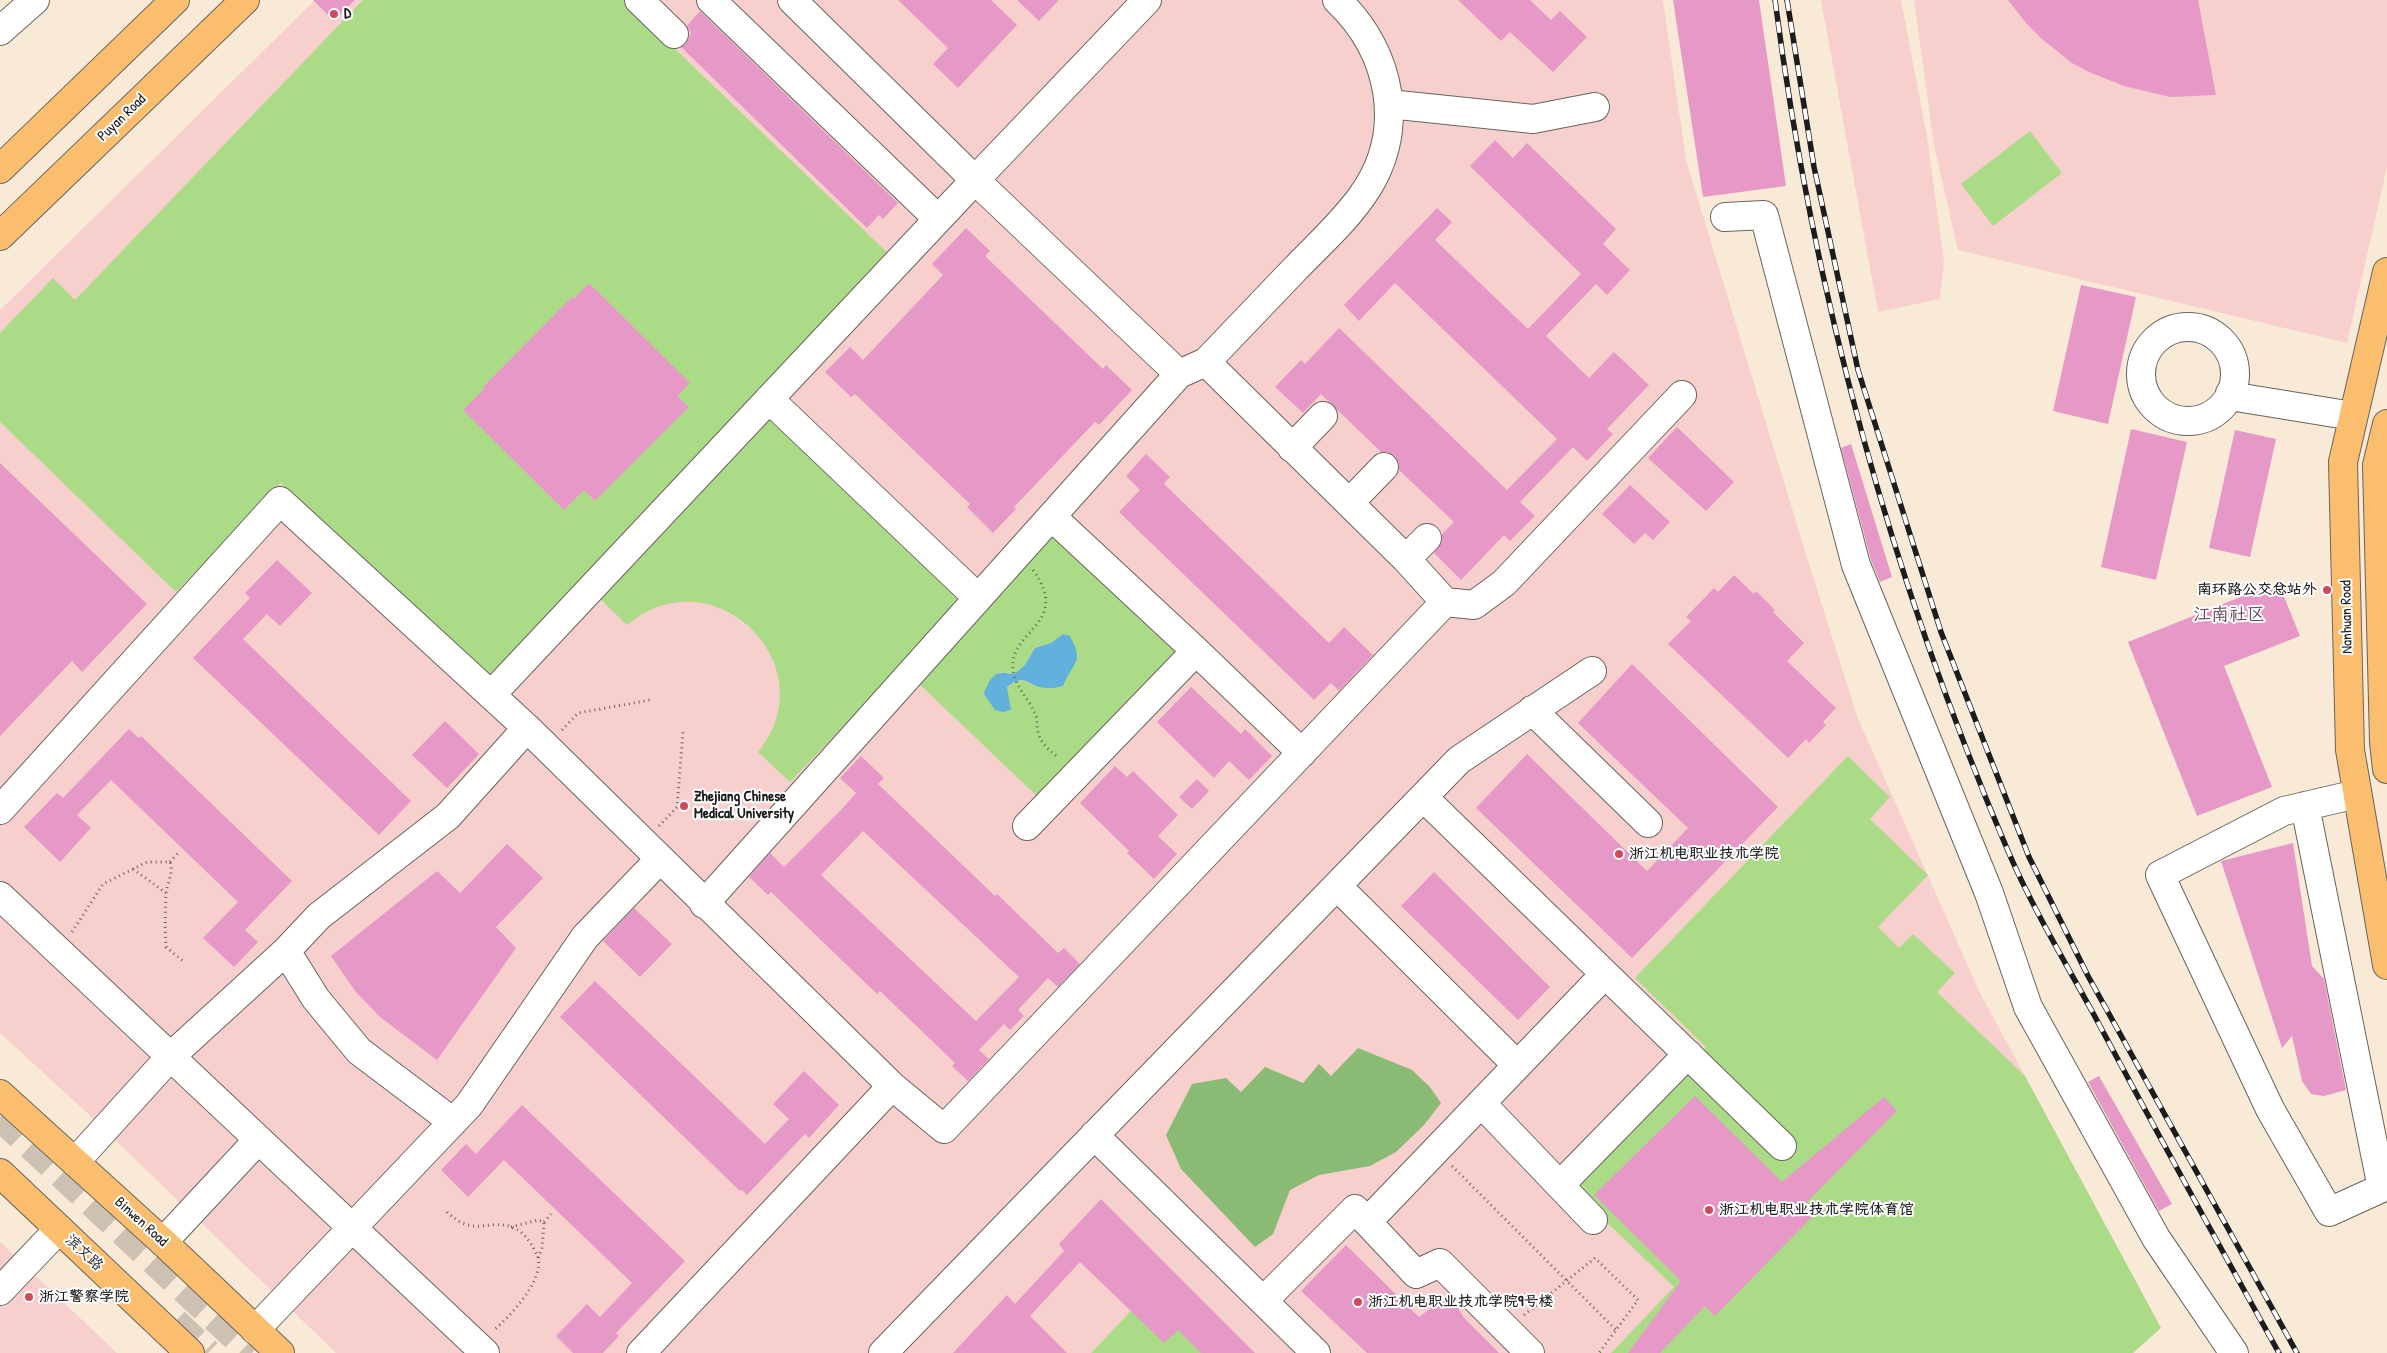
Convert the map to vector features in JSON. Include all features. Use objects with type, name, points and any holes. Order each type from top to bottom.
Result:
[{"type":"main road","points":[[0,169],[176,0]]},
{"type":"main road","name":"Puyan Road","points":[[0,236],[245,0]]},
{"type":"main road","name":"Nanhuan Road","points":[[2387,272],[2343,462],[2350,750],[2387,965]]},
{"type":"main road","points":[[2387,424],[2377,465],[2384,742],[2387,769]]},
{"type":"main road","name":"Binwen Road","points":[[0,1094],[164,1242],[280,1353]]},
{"type":"main road","name":"滨文路","points":[[0,1173],[190,1353]]},
{"type":"street","points":[[0,31],[35,0]]},
{"type":"street","points":[[639,0],[674,34]]},
{"type":"street","points":[[711,0],[938,219]]},
{"type":"street","points":[[792,0],[975,180],[1179,374]]},
{"type":"street","points":[[491,695],[938,219],[1147,0]]},
{"type":"street","points":[[704,904],[1179,374],[1206,362],[1362,196],[1382,157],[1387,136],[1389,104],[1383,71],[1376,50],[1356,19],[1338,0]]},
{"type":"street","points":[[1389,104],[1533,119],[1595,107]]},
{"type":"street","points":[[1725,217],[1764,215],[1856,566],[1989,893],[2028,1007],[2156,1238],[2234,1353]]},
{"type":"street","points":[[1206,362],[1406,559],[1445,602],[1474,605],[1504,583],[1682,395]]},
{"type":"street","points":[[2230,393],[2236,397],[2353,416]]},
{"type":"street","points":[[770,399],[978,598]]},
{"type":"street","points":[[1292,448],[1323,416]]},
{"type":"street","points":[[1349,503],[1384,467]]},
{"type":"street","points":[[0,810],[280,501],[537,737],[704,904],[892,1086],[944,1129],[1297,748],[1445,602]]},
{"type":"street","points":[[1052,517],[1297,748]]},
{"type":"street","points":[[1406,559],[1427,538]]},
{"type":"street","points":[[1027,826],[1196,651]]},
{"type":"street","points":[[883,1353],[1459,760],[1592,671]]},
{"type":"street","points":[[1297,748],[1323,710]]},
{"type":"street","points":[[1532,710],[1648,823]]},
{"type":"street","points":[[75,1162],[170,1057],[286,952],[319,916],[448,816],[537,737]]},
{"type":"street","points":[[2305,806],[2376,1100],[2382,1188],[2328,1212],[2270,1109],[2160,875],[2284,811],[2305,806],[2357,794]]},
{"type":"street","points":[[1423,797],[1782,1146]]},
{"type":"street","points":[[255,1330],[469,1105],[585,937],[652,851]]},
{"type":"street","points":[[1337,886],[1517,1065]]},
{"type":"street","points":[[0,896],[350,1228],[481,1349]]},
{"type":"street","points":[[286,952],[316,999],[359,1051],[453,1122]]},
{"type":"street","points":[[1367,1222],[1605,974]]},
{"type":"street","points":[[1560,1185],[1688,1054]]},
{"type":"street","points":[[642,1353],[892,1086]]},
{"type":"street","points":[[1481,1103],[1593,1220]]},
{"type":"street","points":[[1094,1135],[1316,1353]]},
{"type":"street","points":[[164,1242],[258,1140]]},
{"type":"street","points":[[1263,1301],[1355,1209],[1416,1274],[1440,1262],[1530,1353]]},
{"type":"street","points":[[0,1292],[59,1229]]},
{"type":"path","points":[[1020,552],[1036,574],[1045,597],[1044,615],[1012,660],[1013,671],[1018,684],[1036,715],[1038,732],[1045,747],[1063,761],[1082,769]]},
{"type":"path","points":[[537,737],[578,713],[650,700]]},
{"type":"path","points":[[652,851],[677,807],[683,732]]},
{"type":"path","points":[[57,950],[73,931],[103,884],[147,862],[170,862],[180,851]]},
{"type":"path","points":[[170,862],[172,866],[166,893],[166,946],[184,962]]},
{"type":"path","points":[[133,868],[166,893]]},
{"type":"path","points":[[1436,1150],[1616,1330]]},
{"type":"path","points":[[446,1212],[457,1222],[478,1228],[500,1225],[516,1229],[529,1240],[538,1258]]},
{"type":"path","points":[[481,1349],[517,1308],[537,1271],[538,1258],[542,1249],[544,1222],[551,1214]]},
{"type":"path","points":[[510,1227],[538,1220],[544,1222]]},
{"type":"path","points":[[1506,1329],[1595,1258],[1638,1300],[1600,1353]]},
{"type":"shaded area","name":"Zhejiang Chinese Medical University","points":[[315,0],[1663,0],[1686,160],[1857,716],[1979,991],[2161,1328],[2133,1353],[336,1353],[85,1111],[0,1033],[0,310]]},
{"type":"shaded area","points":[[1821,0],[1901,0],[1927,137],[1944,261],[1940,299],[1878,312]]},
{"type":"shaded area","points":[[1914,0],[2387,0],[2387,167],[2347,343],[1958,250],[1934,145]]},
{"type":"shaded area","name":"浙江警察学院","points":[[0,1242],[117,1353],[0,1353]]},
{"type":"green space","points":[[363,0],[624,0],[894,259],[488,682],[281,483],[176,592],[0,422],[0,333],[53,278],[75,300]]},
{"type":"green space","points":[[2030,131],[2062,173],[1993,226],[1961,184]]},
{"type":"green space","points":[[766,412],[963,602],[790,782],[758,752],[776,719],[780,686],[770,655],[751,629],[725,610],[694,602],[660,606],[627,625],[593,592]]},
{"type":"green space","points":[[1055,527],[1184,652],[1042,801],[912,677]],"holes":[[[1063,634],[1077,662],[1066,675],[1065,681],[1046,688],[1022,680],[1007,687],[1007,695],[986,686],[1000,672],[1014,674],[1025,665],[1035,648],[1051,643]]]},
{"type":"green space","points":[[1848,756],[1890,797],[1870,819],[1928,875],[1878,927],[1899,948],[1913,934],[1955,973],[1937,992],[2025,1076],[2161,1328],[2133,1353],[1611,1353],[1674,1287],[1571,1188],[1706,1047],[1635,978]]},
{"type":"green space","points":[[1358,1048],[1412,1070],[1430,1087],[1441,1103],[1424,1125],[1396,1152],[1370,1166],[1319,1175],[1290,1190],[1273,1234],[1255,1247],[1181,1169],[1166,1135],[1192,1084],[1226,1078],[1241,1092],[1265,1067],[1303,1083],[1319,1064],[1331,1076]]},
{"type":"green space","points":[[1151,1290],[1217,1353],[1091,1353]]},
{"type":"water","points":[[1063,634],[1070,636],[1077,652],[1077,658],[1063,686],[1048,688],[1023,680],[1019,681],[1007,687],[1011,710],[1003,712],[995,710],[984,694],[992,678],[1001,673],[1014,674],[1025,665],[1035,648],[1051,643]]},
{"type":"building","name":"D","points":[[313,0],[355,0],[334,21]]},
{"type":"building","points":[[898,0],[991,0],[1017,25],[958,88],[933,64],[948,48]]},
{"type":"building","points":[[1017,0],[1059,0],[1039,21]]},
{"type":"building","points":[[1458,0],[1530,0],[1551,20],[1560,11],[1587,37],[1553,72],[1510,32],[1501,41]]},
{"type":"building","points":[[1673,0],[1759,0],[1786,186],[1703,197]]},
{"type":"building","points":[[2008,0],[2198,0],[2216,95],[2170,97],[2124,86],[2089,72],[2072,63],[2042,39],[2026,23]]},
{"type":"building","points":[[700,11],[898,203],[883,219],[879,215],[867,228],[681,47],[686,44],[691,33],[687,26]]},
{"type":"building","points":[[1495,140],[1513,158],[1527,143],[1616,229],[1603,244],[1630,270],[1607,295],[1596,284],[1546,336],[1589,378],[1614,352],[1649,385],[1607,429],[1613,434],[1587,461],[1573,447],[1520,502],[1535,516],[1510,541],[1504,535],[1461,580],[1434,553],[1442,542],[1442,534],[1454,522],[1399,470],[1399,462],[1395,456],[1388,452],[1381,452],[1321,394],[1303,413],[1275,387],[1301,360],[1305,364],[1339,328],[1507,490],[1557,439],[1395,283],[1359,321],[1344,305],[1437,208],[1452,222],[1435,240],[1528,329],[1581,274],[1470,166]]},
{"type":"building","points":[[966,228],[990,251],[985,256],[1103,369],[1106,365],[1132,390],[1099,425],[1095,422],[1014,507],[1016,509],[993,533],[967,507],[970,504],[855,394],[851,397],[825,372],[850,347],[863,360],[943,275],[932,264]]},
{"type":"building","points":[[589,283],[690,383],[677,396],[689,407],[595,501],[584,490],[564,510],[463,410],[485,388],[483,387],[572,297],[574,299]]},
{"type":"building","points":[[2081,285],[2136,297],[2108,424],[2053,411]]},
{"type":"building","points":[[1677,427],[1734,482],[1706,511],[1648,458]]},
{"type":"building","points":[[2131,429],[2187,442],[2156,580],[2101,567]]},
{"type":"building","points":[[2235,430],[2276,439],[2250,557],[2209,548]]},
{"type":"building","points":[[1851,444],[1892,577],[1880,582],[1871,560],[1841,448]]},
{"type":"building","points":[[1146,454],[1170,477],[1164,484],[1329,643],[1344,627],[1373,655],[1339,691],[1331,683],[1314,700],[1119,512],[1140,490],[1126,476]]},
{"type":"building","points":[[0,463],[147,604],[82,672],[72,661],[0,736]]},
{"type":"building","points":[[1630,485],[1670,522],[1653,540],[1645,533],[1634,544],[1602,514]]},
{"type":"building","points":[[277,560],[312,593],[280,626],[267,614],[243,639],[411,801],[379,835],[193,658],[250,598],[245,593]]},
{"type":"building","points":[[1734,575],[1754,594],[1756,591],[1775,610],[1773,612],[1804,643],[1787,661],[1836,708],[1823,722],[1826,725],[1809,743],[1806,739],[1788,758],[1668,644],[1691,621],[1686,617],[1714,588],[1718,592]]},
{"type":"building","points":[[2278,582],[2300,636],[2224,666],[2272,787],[2197,816],[2128,642]]},
{"type":"building","points":[[1632,664],[1778,807],[1632,958],[1476,808],[1527,754],[1647,871],[1688,828],[1578,723]]},
{"type":"building","points":[[1191,687],[1241,734],[1245,729],[1272,756],[1249,780],[1229,761],[1214,778],[1157,722]]},
{"type":"building","points":[[445,721],[479,754],[447,788],[412,755]]},
{"type":"building","points":[[129,729],[139,738],[141,736],[292,881],[245,930],[258,942],[234,967],[203,938],[238,902],[111,780],[77,815],[91,828],[60,862],[24,827],[57,793],[63,798]]},
{"type":"building","points":[[861,756],[884,778],[878,784],[995,896],[997,894],[1058,953],[1064,948],[1080,964],[1058,987],[1048,978],[1018,1010],[1024,1016],[1010,1030],[1004,1024],[979,1050],[989,1059],[968,1081],[952,1066],[955,1063],[880,991],[877,994],[771,892],[768,895],[749,877],[770,853],[784,867],[841,810],[856,793],[840,778]],"holes":[[[863,831],[1019,977],[976,1021],[821,875]]]},
{"type":"building","points":[[1115,766],[1127,777],[1133,771],[1178,815],[1158,836],[1177,854],[1154,879],[1127,853],[1129,851],[1080,803]]},
{"type":"building","points":[[1197,779],[1209,791],[1192,809],[1179,797]]},
{"type":"building","points":[[2293,843],[2312,966],[2324,979],[2346,1090],[2324,1096],[2311,1094],[2302,1081],[2292,1036],[2282,1048],[2221,861]]},
{"type":"building","points":[[507,844],[543,878],[496,927],[516,948],[437,1060],[380,1017],[355,991],[331,956],[437,871],[460,893]]},
{"type":"building","points":[[1434,872],[1550,987],[1518,1020],[1401,906]]},
{"type":"building","points":[[634,908],[672,944],[640,977],[603,941]]},
{"type":"building","points":[[595,981],[765,1144],[789,1119],[773,1104],[804,1071],[839,1105],[809,1138],[805,1134],[747,1195],[742,1190],[740,1191],[560,1017]]},
{"type":"building","points":[[2099,1076],[2172,1204],[2159,1211],[2088,1082]]},
{"type":"building","name":"浙江机电职业技术学院体育馆","points":[[1695,1096],[1782,1182],[1884,1097],[1897,1111],[1804,1205],[1814,1215],[1715,1316],[1705,1306],[1660,1353],[1628,1353],[1681,1281],[1594,1195]]},
{"type":"building","points":[[522,1105],[685,1261],[616,1333],[619,1336],[603,1353],[573,1353],[556,1336],[587,1304],[600,1317],[632,1283],[504,1160],[468,1197],[441,1170],[466,1144],[476,1154]]},
{"type":"building","points":[[1101,1199],[1255,1353],[1201,1353],[1178,1330],[1164,1343],[1080,1262],[1030,1316],[1067,1353],[953,1353],[1007,1295],[1015,1304],[1064,1251],[1059,1244]]},
{"type":"building","name":"浙江机电职业技术学院9号楼","points":[[1346,1245],[1419,1317],[1449,1295],[1465,1319],[1499,1353],[1367,1353],[1301,1291]]},
{"type":"tunnel","points":[[0,1117],[252,1353]]},
{"type":"tunnel","points":[[175,1322],[208,1353]]},
{"type":"railway","points":[[1775,0],[1791,109],[1811,218],[1835,326],[1862,433],[1893,540],[1928,645],[1966,749],[2017,872],[2038,913],[2279,1353]]},
{"type":"railway","points":[[1787,0],[1814,167],[1858,370],[1941,632],[2029,857],[2088,976],[2297,1353]]},
{"type":"place","name":"D","points":[[334,14]]},
{"type":"place","name":"南环路公交总站外","points":[[2327,590]]},
{"type":"place","name":"Zhejiang Chinese Medical University","points":[[684,806]]},
{"type":"place","name":"浙江机电职业技术学院","points":[[1619,854]]},
{"type":"place","name":"浙江机电职业技术学院体育馆","points":[[1709,1210]]},
{"type":"place","name":"浙江警察学院","points":[[29,1297]]},
{"type":"place","name":"浙江机电职业技术学院9号楼","points":[[1358,1302]]},
{"type":"district","name":"江南社区","points":[[2229,615]]}]
